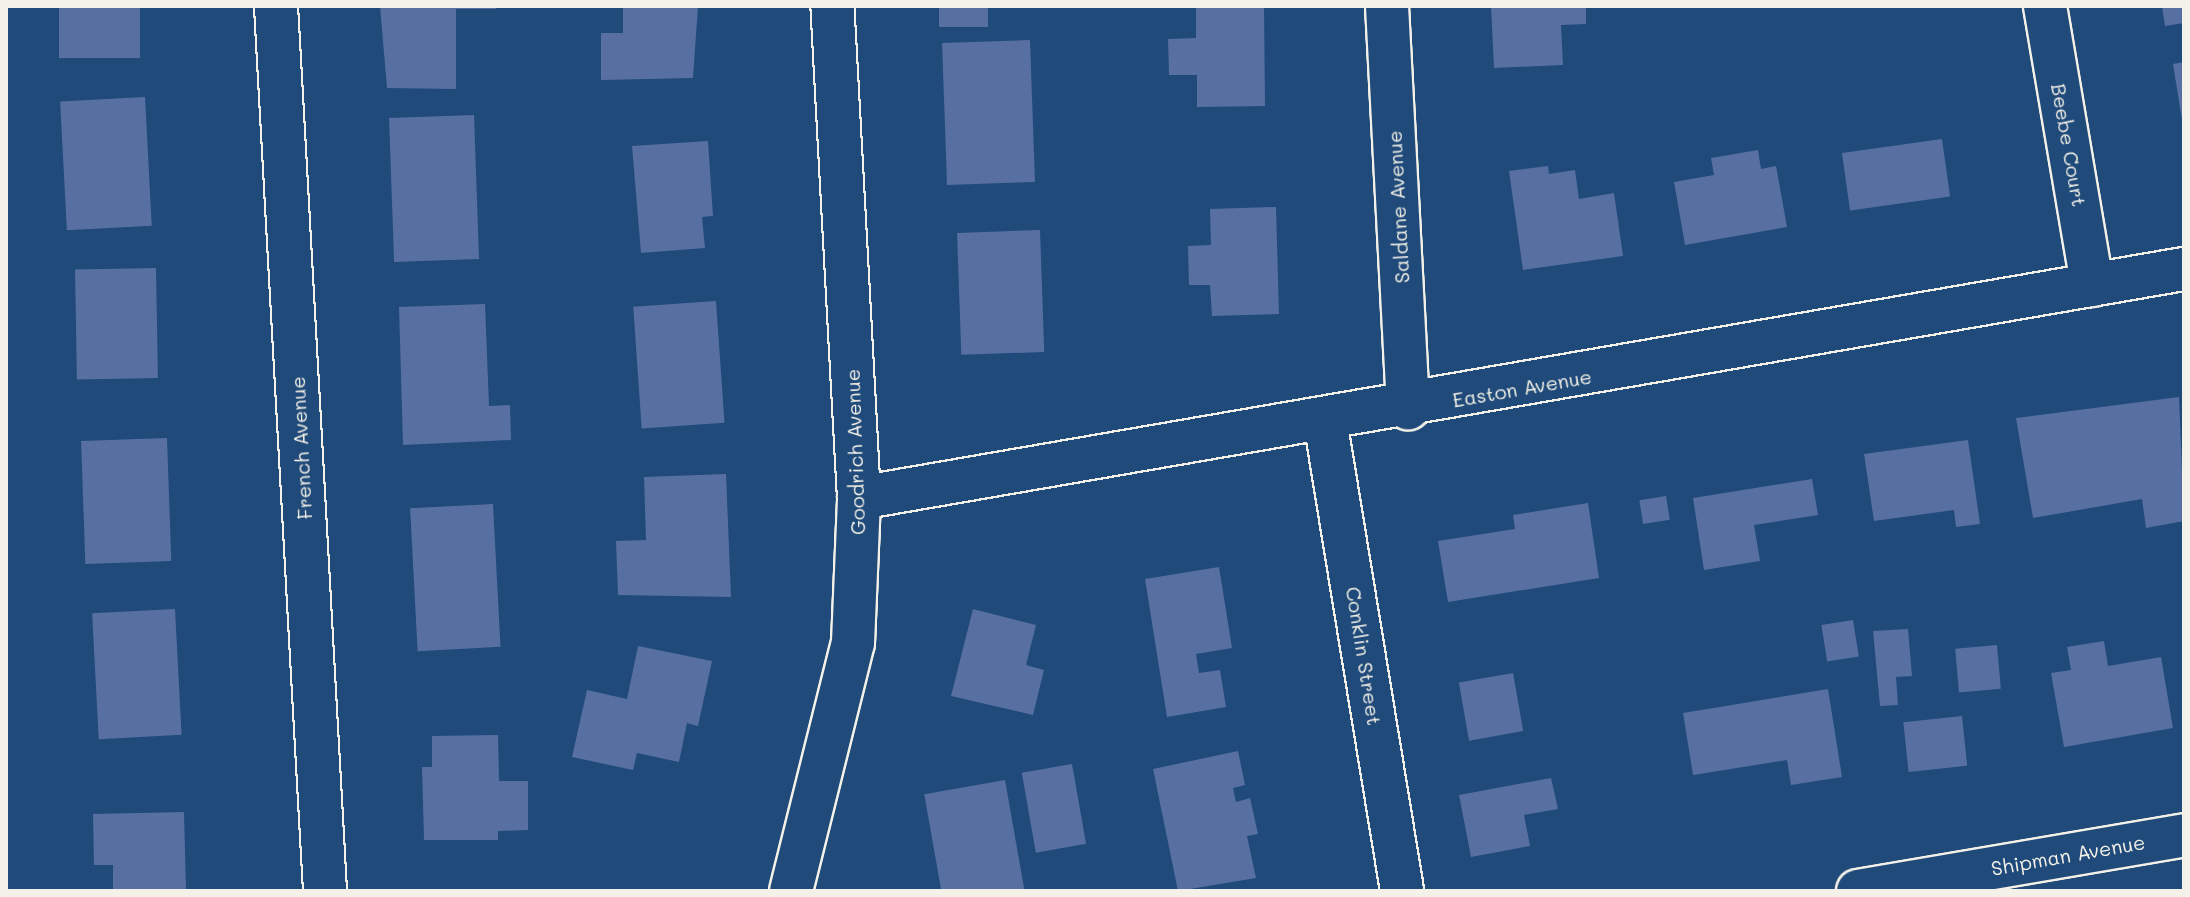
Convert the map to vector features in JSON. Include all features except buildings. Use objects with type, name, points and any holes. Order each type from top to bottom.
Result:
[{"type":"street","name":"French Avenue","points":[[276,6],[325,891]]},
{"type":"street","name":"Goodrich Avenue","points":[[791,891],[853,643],[859,498],[832,6]]},
{"type":"street","name":"Saldane Avenue","points":[[1387,6],[1408,408]]},
{"type":"street","name":"Beebe Court","points":[[2045,6],[2092,285]]},
{"type":"street","name":"Easton Avenue","points":[[859,498],[1408,408],[2184,269]]},
{"type":"street","name":"Conklin Street","points":[[1325,420],[1402,891]]},
{"type":"street","name":"Shipman Avenue","points":[[1858,891],[2184,835]]}]
